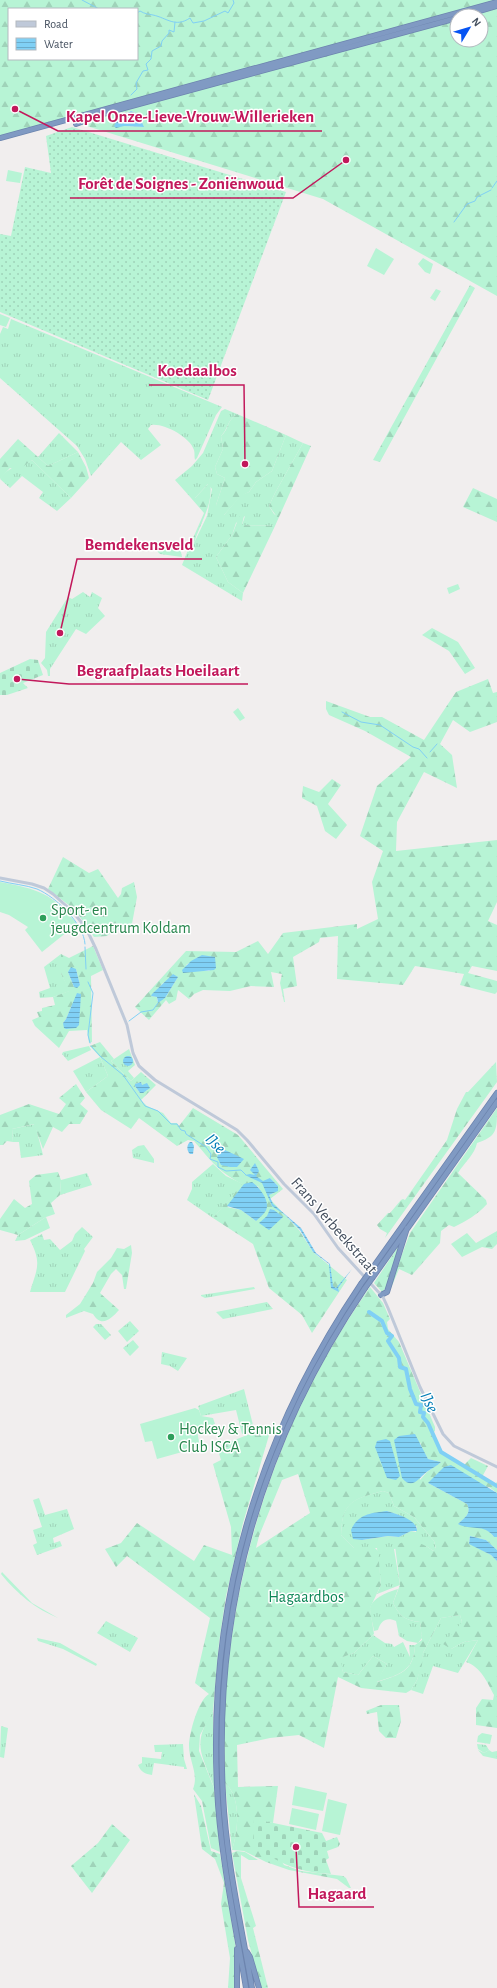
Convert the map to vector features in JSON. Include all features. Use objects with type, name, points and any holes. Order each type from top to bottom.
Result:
[{"type":"highway","points":[[0,139],[497,2]]},
{"type":"highway","points":[[64,122],[103,114],[449,20]]},
{"type":"highway","points":[[76,124],[103,114]]},
{"type":"highway","points":[[252,1988],[231,1864],[223,1797],[222,1713],[228,1635],[243,1557],[262,1490],[290,1419],[329,1342],[363,1286],[369,1273],[497,1093]]},
{"type":"highway","points":[[246,1988],[225,1863],[217,1788],[216,1710],[223,1634],[238,1556],[260,1481],[285,1417],[318,1352],[326,1338],[363,1286],[373,1277],[497,1102]]},
{"type":"highway","points":[[384,1300],[407,1234],[408,1227]]},
{"type":"highway","points":[[381,1295],[387,1292]]},
{"type":"highway","points":[[237,1933],[237,1988]]},
{"type":"highway","points":[[246,1951],[250,1957],[259,1988]]},
{"type":"main road","name":"Frans Verbeekstraat","points":[[0,878],[32,884],[53,894],[73,912],[86,928],[126,1022],[134,1056],[142,1070],[155,1080],[237,1130],[244,1136],[284,1184],[314,1214],[338,1248],[384,1300],[420,1387],[440,1430],[454,1446],[497,1467]]},
{"type":"green space","points":[[0,0],[497,0],[497,296],[323,199],[64,119],[0,136]],"holes":[[[131,111],[138,114],[143,127],[124,126],[124,113]]]},
{"type":"green space","points":[[72,127],[286,192],[208,400],[0,312],[0,234],[11,236],[25,167],[51,173],[46,136]]},
{"type":"green space","points":[[8,170],[22,173],[20,183],[6,181]]},
{"type":"green space","points":[[376,248],[394,259],[384,275],[367,266]]},
{"type":"green space","points":[[423,258],[433,264],[430,274],[425,272],[418,264]]},
{"type":"green space","points":[[470,285],[475,288],[380,462],[373,460]]},
{"type":"green space","points":[[436,289],[441,291],[435,301],[430,298]]},
{"type":"green space","points":[[0,314],[10,318],[6,327],[0,325]]},
{"type":"green space","points":[[11,319],[222,407],[216,415],[197,458],[195,460],[192,445],[182,436],[163,426],[151,425],[148,429],[161,445],[141,460],[121,442],[91,476],[85,459],[77,446],[0,378],[0,334],[3,327],[8,329]]},
{"type":"green space","points":[[225,409],[237,414],[229,422],[221,436],[223,449],[215,467],[217,474],[225,478],[216,505],[224,515],[241,495],[249,492],[256,482],[272,471],[286,435],[303,443],[269,506],[274,514],[279,517],[275,526],[242,525],[245,516],[236,523],[232,535],[216,557],[228,582],[243,593],[242,601],[182,565],[190,545],[194,543],[207,516],[212,489],[208,484],[195,498],[191,498],[175,480],[192,466],[203,453],[221,411]]},
{"type":"green space","points":[[237,414],[286,435],[272,471],[256,482],[249,492],[241,496],[224,515],[218,516],[216,505],[225,478],[217,474],[215,467],[223,449],[221,436],[233,417]]},
{"type":"green space","points":[[59,433],[78,452],[48,466],[38,457]]},
{"type":"green space","points":[[18,439],[48,466],[78,452],[86,467],[89,478],[71,498],[32,460],[17,471],[10,468],[0,479],[0,459]]},
{"type":"green space","points":[[303,443],[311,446],[279,517],[277,517],[269,506]]},
{"type":"green space","points":[[32,460],[71,498],[57,511],[39,498],[43,492],[22,476],[10,488],[0,479],[7,471]]},
{"type":"green space","points":[[210,482],[210,498],[206,513],[194,543],[190,545],[204,513],[191,498],[195,498]]},
{"type":"green space","points":[[473,488],[497,499],[497,522],[463,507]]},
{"type":"green space","points":[[246,506],[242,525],[275,526],[243,593],[228,582],[216,557],[232,535],[243,507]]},
{"type":"green space","points":[[157,541],[180,547],[182,557],[160,554],[155,549]]},
{"type":"green space","points":[[458,584],[460,589],[449,594],[447,588]]},
{"type":"green space","points":[[83,592],[90,597],[92,592],[102,598],[98,608],[105,616],[86,634],[76,629],[50,669],[50,676],[48,676],[47,670],[41,663],[45,658],[46,632],[68,597],[72,599]]},
{"type":"green space","points":[[432,628],[458,642],[475,668],[465,674],[449,651],[422,635]]},
{"type":"green space","points":[[30,659],[38,660],[43,675],[23,683],[28,688],[7,695],[0,695],[0,673]]},
{"type":"green space","points":[[488,679],[493,693],[497,692],[497,722],[470,732],[453,720],[440,744],[452,755],[457,788],[424,772],[397,822],[396,851],[497,840],[497,902],[488,921],[497,925],[497,971],[472,966],[468,973],[497,981],[497,992],[495,994],[460,985],[464,974],[415,966],[403,985],[337,979],[338,936],[320,938],[319,942],[293,957],[297,986],[283,989],[285,1002],[280,983],[282,974],[271,972],[274,987],[251,986],[230,991],[203,990],[194,994],[189,999],[178,990],[176,1000],[169,1004],[166,1000],[149,1020],[135,1007],[186,951],[236,952],[258,941],[268,954],[283,933],[357,924],[357,929],[378,919],[372,882],[383,851],[360,836],[377,786],[411,757],[365,731],[329,715],[326,709],[326,701],[370,717],[382,717],[424,740],[456,692]],"holes":[[[199,957],[210,971],[194,971],[186,965]],[[178,977],[165,998],[157,1001],[157,997],[152,996],[163,983]]]},
{"type":"green space","points":[[238,708],[245,718],[240,721],[233,712]]},
{"type":"green space","points":[[332,779],[341,785],[328,804],[347,825],[336,839],[325,831],[317,806],[302,798],[303,786],[319,792]]},
{"type":"green space","points":[[63,857],[89,873],[98,869],[118,898],[121,894],[122,888],[134,882],[137,897],[131,929],[115,930],[107,936],[94,937],[75,910],[48,889]]},
{"type":"green space","name":"Sport- en jeugdcentrum Koldam","points":[[0,882],[24,887],[43,894],[60,905],[77,924],[42,952],[25,930],[28,927],[9,915],[0,912]]},
{"type":"green space","points":[[93,946],[103,970],[91,976],[92,1042],[89,1043],[87,1030],[69,1031],[59,1048],[35,1026],[32,1020],[39,1017],[37,1012],[42,1011],[42,1008],[55,1005],[53,997],[69,991],[61,973],[61,954],[69,958]],"holes":[[[76,969],[80,985],[74,987],[68,972]],[[72,1005],[76,1028],[63,1023]]]},
{"type":"green space","points":[[61,954],[61,973],[70,991],[53,997],[40,998],[39,992],[50,988],[44,967]]},
{"type":"green space","points":[[100,1042],[114,1059],[111,1061],[131,1081],[141,1072],[156,1085],[141,1100],[147,1106],[163,1113],[171,1123],[177,1123],[179,1126],[193,1108],[238,1135],[283,1189],[270,1199],[299,1230],[313,1252],[347,1280],[312,1333],[302,1315],[269,1288],[253,1244],[213,1218],[242,1184],[221,1170],[194,1141],[188,1140],[177,1146],[139,1118],[131,1129],[101,1110],[86,1092],[108,1076],[100,1057],[90,1046]],"holes":[[[141,1082],[142,1086],[148,1090],[140,1093],[135,1084]],[[270,1178],[278,1186],[274,1193],[268,1195]],[[258,1186],[260,1191],[256,1221],[241,1210],[227,1207]]]},
{"type":"green space","points":[[89,1046],[91,1050],[68,1061],[62,1054],[63,1052]]},
{"type":"green space","points":[[129,1049],[135,1065],[128,1071],[134,1078],[131,1081],[111,1061]]},
{"type":"green space","points":[[100,1057],[108,1076],[86,1092],[73,1071]]},
{"type":"green space","points":[[496,1062],[497,1082],[385,1238],[387,1233],[380,1229],[377,1225],[401,1200],[405,1200],[447,1140],[457,1109],[466,1092],[468,1092]]},
{"type":"green space","points":[[76,1084],[85,1098],[80,1104],[88,1111],[80,1124],[69,1124],[62,1132],[53,1127],[43,1149],[34,1124],[12,1129],[13,1142],[7,1141],[3,1145],[0,1145],[0,1115],[29,1104],[59,1114],[66,1104],[59,1098]]},
{"type":"green space","points":[[497,1108],[497,1122],[494,1132],[489,1138],[477,1143],[472,1155],[458,1173],[486,1200],[487,1204],[467,1220],[454,1227],[449,1225],[441,1231],[440,1243],[412,1275],[399,1269],[389,1293],[388,1292],[410,1233]]},
{"type":"green space","points":[[35,1124],[43,1155],[21,1158],[19,1142],[13,1142],[12,1129]]},
{"type":"green space","points":[[144,1145],[154,1159],[154,1163],[133,1158],[132,1150],[138,1146]]},
{"type":"green space","points":[[213,1164],[226,1176],[243,1184],[213,1218],[187,1200],[192,1189],[192,1182]]},
{"type":"green space","points":[[58,1172],[61,1180],[60,1195],[51,1203],[55,1214],[46,1217],[18,1235],[0,1230],[0,1219],[14,1199],[25,1208],[32,1204],[29,1181],[36,1175]]},
{"type":"green space","points":[[87,1173],[92,1185],[60,1195],[61,1180]]},
{"type":"green space","points":[[46,1217],[50,1228],[25,1240],[15,1241],[18,1235]]},
{"type":"green space","points":[[82,1227],[93,1237],[84,1249],[85,1251],[65,1292],[30,1292],[36,1271],[37,1261],[34,1248],[30,1240],[42,1234],[44,1240],[50,1239],[60,1250],[72,1241],[75,1234]]},
{"type":"green space","points":[[497,1231],[497,1244],[492,1249],[482,1247],[462,1257],[451,1244],[467,1233],[476,1243]]},
{"type":"green space","points":[[131,1245],[132,1253],[126,1289],[124,1289],[122,1275],[116,1269],[111,1274],[100,1293],[119,1310],[106,1321],[99,1321],[93,1314],[84,1311],[66,1318],[66,1315],[80,1304],[93,1283],[97,1272],[111,1258],[117,1248],[124,1249]]},
{"type":"green space","points":[[398,1247],[399,1249],[386,1288],[382,1292],[374,1283]]},
{"type":"green space","points":[[254,1287],[255,1289],[205,1298],[201,1296],[201,1295]]},
{"type":"green space","name":"Hagaardbos","points":[[370,1287],[383,1303],[390,1319],[387,1322],[388,1329],[399,1342],[435,1427],[435,1431],[432,1433],[441,1452],[463,1466],[471,1458],[488,1466],[482,1477],[494,1485],[497,1482],[497,1493],[489,1487],[428,1483],[467,1504],[469,1510],[468,1513],[459,1523],[486,1529],[494,1537],[497,1537],[497,1550],[486,1540],[470,1536],[469,1543],[491,1555],[497,1561],[497,1728],[476,1725],[476,1708],[482,1699],[493,1700],[494,1695],[480,1671],[476,1667],[466,1662],[478,1640],[464,1642],[451,1649],[443,1644],[462,1622],[460,1615],[441,1618],[423,1653],[422,1665],[417,1680],[411,1690],[406,1693],[361,1688],[338,1677],[324,1748],[299,1735],[270,1738],[237,1745],[238,1787],[278,1786],[273,1823],[254,1820],[284,1865],[301,1871],[343,1876],[346,1878],[351,1888],[337,1879],[289,1870],[266,1862],[244,1851],[232,1850],[236,1834],[237,1815],[234,1797],[225,1783],[224,1720],[229,1662],[237,1604],[250,1548],[266,1493],[286,1439],[310,1387],[338,1336]],"holes":[[[420,1442],[428,1459],[441,1462],[427,1472],[420,1480]],[[298,1474],[310,1513],[256,1548],[259,1536],[282,1480]],[[383,1491],[389,1493],[394,1506],[414,1517],[434,1541],[436,1548],[433,1551],[425,1545],[414,1542],[404,1542],[395,1546],[400,1585],[393,1603],[403,1617],[420,1622],[422,1640],[415,1645],[412,1661],[404,1671],[377,1682],[387,1664],[373,1656],[358,1675],[343,1672],[340,1658],[354,1653],[374,1634],[370,1608],[381,1585],[378,1551],[374,1547],[354,1548],[341,1535],[342,1524],[347,1508],[357,1499]]]},
{"type":"green space","points":[[267,1302],[273,1309],[223,1319],[216,1312]]},
{"type":"green space","points":[[130,1321],[139,1331],[127,1342],[118,1331]]},
{"type":"green space","points":[[96,1324],[101,1324],[111,1335],[105,1340],[93,1327]]},
{"type":"green space","points":[[133,1340],[139,1347],[130,1356],[123,1348]]},
{"type":"green space","points":[[162,1352],[187,1358],[178,1371],[170,1366],[161,1364]]},
{"type":"green space","points":[[244,1389],[254,1429],[242,1434],[236,1410],[201,1416],[198,1406]]},
{"type":"green space","name":"Hockey & Tennis Club ISCA","points":[[195,1408],[199,1410],[201,1416],[213,1418],[215,1424],[197,1431],[200,1447],[157,1459],[152,1441],[145,1442],[140,1424]]},
{"type":"green space","points":[[267,1427],[270,1432],[243,1523],[226,1596],[219,1643],[213,1711],[200,1735],[199,1751],[214,1788],[220,1852],[211,1848],[202,1801],[193,1789],[195,1778],[189,1752],[192,1726],[201,1703],[209,1694],[195,1683],[210,1618],[127,1556],[116,1567],[105,1549],[121,1543],[137,1523],[194,1561],[204,1545],[232,1555],[231,1527],[213,1464],[221,1460],[217,1447]]},
{"type":"green space","points":[[383,1491],[389,1493],[394,1506],[414,1517],[434,1541],[436,1549],[433,1551],[420,1545],[394,1549],[400,1585],[377,1594],[381,1585],[377,1548],[354,1548],[341,1535],[344,1515],[351,1503],[364,1496]],"holes":[[[387,1511],[401,1516],[417,1527],[416,1532],[411,1531],[399,1537],[388,1536],[362,1540]]]},
{"type":"green space","points":[[39,1498],[45,1515],[67,1509],[74,1529],[53,1538],[54,1543],[60,1541],[62,1546],[37,1555],[33,1545],[37,1543],[33,1530],[42,1527],[33,1500]]},
{"type":"green space","points":[[2,1572],[32,1603],[58,1618],[42,1610],[27,1600],[7,1581],[1,1574]]},
{"type":"green space","points":[[398,1589],[393,1603],[403,1617],[420,1622],[422,1638],[418,1643],[407,1641],[399,1636],[396,1621],[390,1619],[385,1620],[378,1630],[374,1631],[370,1611],[371,1604],[378,1598]]},
{"type":"green space","points":[[460,1615],[462,1622],[451,1649],[464,1642],[478,1640],[458,1673],[433,1666],[423,1694],[411,1690],[417,1680],[423,1653],[441,1618]]},
{"type":"green space","points":[[106,1621],[138,1638],[130,1652],[97,1633]]},
{"type":"green space","points":[[373,1635],[385,1643],[392,1644],[394,1647],[403,1642],[410,1657],[409,1645],[415,1645],[412,1661],[408,1667],[398,1674],[376,1682],[387,1664],[373,1656],[358,1675],[343,1672],[339,1658],[354,1653]]},
{"type":"green space","points":[[37,1638],[60,1643],[97,1664],[96,1666],[63,1649],[38,1641]]},
{"type":"green space","points":[[381,1705],[399,1705],[401,1721],[396,1738],[386,1738],[379,1731],[377,1712],[367,1714],[366,1711]]},
{"type":"green space","points":[[213,1711],[214,1788],[203,1757],[200,1741],[202,1732]]},
{"type":"green space","points":[[1,1726],[8,1728],[4,1758],[0,1757]]},
{"type":"green space","points":[[482,1733],[492,1735],[490,1744],[477,1742],[478,1736]]},
{"type":"green space","points":[[183,1744],[184,1759],[187,1769],[184,1769],[184,1767],[154,1763],[152,1775],[147,1774],[140,1769],[138,1765],[142,1763],[142,1757],[161,1759],[162,1752],[155,1752],[154,1745]]},
{"type":"green space","points":[[477,1744],[486,1745],[489,1750],[484,1753],[478,1749]]},
{"type":"green space","points":[[478,1750],[484,1753],[489,1750],[492,1752],[497,1751],[497,1759],[483,1756]]},
{"type":"green space","points":[[225,1783],[234,1797],[237,1815],[236,1834],[232,1850]]},
{"type":"green space","points":[[295,1786],[327,1793],[323,1811],[292,1805]]},
{"type":"green space","points":[[194,1794],[201,1806],[211,1851],[220,1854],[235,1943],[236,1988],[228,1988],[230,1958],[221,1904],[224,1883],[215,1859],[202,1849]]},
{"type":"green space","points":[[328,1799],[347,1804],[340,1835],[322,1831]]},
{"type":"green space","points":[[292,1808],[319,1814],[316,1830],[289,1824]]},
{"type":"green space","points":[[254,1819],[322,1833],[326,1841],[337,1837],[340,1844],[338,1847],[327,1851],[329,1858],[326,1860],[331,1874],[309,1872],[290,1866],[253,1847]]},
{"type":"green space","points":[[112,1824],[130,1840],[92,1893],[71,1866],[98,1843]]},
{"type":"green space","points":[[237,1851],[245,1852],[258,1860],[249,1860],[241,1855],[241,1878],[256,1926],[253,1928],[268,1988],[261,1988],[248,1940],[232,1853]]},
{"type":"water","points":[[131,111],[138,114],[144,127],[124,126],[116,128],[114,126],[120,114]]},
{"type":"water","points":[[202,955],[215,957],[216,968],[214,970],[183,973],[182,970],[191,961]]},
{"type":"water","points":[[71,967],[76,969],[80,985],[77,988],[74,987],[68,972]]},
{"type":"water","points":[[173,974],[178,977],[165,998],[158,1003],[157,997],[151,996],[152,994]]},
{"type":"water","points":[[77,993],[81,994],[79,1025],[76,1028],[66,1029],[64,1028],[63,1023]]},
{"type":"water","points":[[126,1056],[130,1056],[132,1057],[132,1065],[126,1066],[123,1063],[123,1059]]},
{"type":"water","points":[[141,1082],[142,1085],[147,1083],[150,1088],[143,1093],[140,1093],[135,1086],[135,1084]]},
{"type":"water","points":[[190,1142],[192,1142],[194,1146],[193,1154],[189,1153],[187,1147]]},
{"type":"water","points":[[225,1150],[244,1159],[237,1167],[221,1165],[217,1157],[220,1151]]},
{"type":"water","points":[[255,1163],[259,1171],[256,1176],[263,1181],[270,1178],[278,1186],[278,1191],[269,1195],[273,1204],[301,1228],[316,1253],[330,1264],[333,1286],[336,1288],[352,1269],[338,1288],[339,1292],[331,1288],[329,1264],[313,1252],[300,1230],[285,1215],[272,1206],[262,1183],[245,1175],[255,1175],[250,1170]]},
{"type":"water","points":[[252,1182],[264,1195],[267,1204],[265,1212],[256,1221],[241,1210],[227,1206],[244,1184]]},
{"type":"water","points":[[270,1209],[274,1210],[283,1217],[269,1230],[259,1223],[267,1216]]},
{"type":"water","points":[[415,1434],[428,1459],[441,1462],[416,1482],[409,1483],[402,1478],[394,1440],[399,1436]]},
{"type":"water","points":[[386,1439],[390,1441],[400,1476],[396,1480],[387,1478],[375,1447],[377,1441]]},
{"type":"water","points":[[451,1465],[497,1493],[497,1537],[494,1537],[486,1530],[458,1524],[468,1513],[469,1510],[467,1504],[428,1483],[444,1467]]},
{"type":"water","points":[[387,1511],[410,1520],[414,1523],[417,1531],[411,1531],[399,1537],[388,1536],[362,1540],[353,1539],[351,1530],[361,1517]]},
{"type":"water","points":[[470,1536],[486,1540],[497,1550],[497,1561],[491,1555],[469,1544]]},
{"type":"waterway","points":[[82,0],[97,8]]},
{"type":"waterway","points":[[138,12],[140,11],[175,22],[185,21],[190,18],[193,23],[204,21],[225,11],[228,13],[234,3],[233,0]]},
{"type":"waterway","points":[[131,95],[137,89],[136,83],[143,71],[148,70],[146,64],[151,59],[152,51],[161,46],[162,41],[169,33],[169,30],[174,32],[175,22]]},
{"type":"waterway","points":[[492,188],[497,181]]},
{"type":"waterway","points":[[454,222],[467,204],[475,201],[477,197],[491,190]]},
{"type":"waterway","points":[[342,712],[361,722],[380,725],[413,747],[419,749],[427,758]]},
{"type":"waterway","points":[[430,752],[437,744]]},
{"type":"waterway","name":"IJse","points":[[0,881],[28,886],[37,889],[52,898],[68,912],[80,928],[85,944]]},
{"type":"waterway","name":"IJse","points":[[85,947],[86,969]]},
{"type":"waterway","name":"IJse","points":[[88,982],[93,993],[88,1035],[90,1043]]},
{"type":"waterway","points":[[129,1021],[141,1012],[153,1010],[158,1003]]},
{"type":"waterway","name":"IJse","points":[[91,1046],[101,1057],[123,1075],[145,1106],[158,1111],[171,1124],[177,1124],[181,1130],[185,1131],[186,1134],[206,1147],[211,1154],[210,1159],[218,1162],[218,1167],[226,1171],[241,1170],[246,1175]]},
{"type":"waterway","name":"IJse","points":[[369,1312],[382,1321],[387,1333],[392,1336],[388,1341],[399,1358],[400,1367],[406,1369],[410,1389],[416,1404],[421,1405],[420,1412],[424,1413],[423,1417],[428,1423],[441,1452],[497,1486]]},
{"type":"place","name":"Kapel Onze-Lieve-Vrouw-Willerieken","points":[[15,109]]},
{"type":"place","name":"Forêt de Soignes - Zoniënwoud","points":[[346,160]]},
{"type":"place","name":"Koedaalbos","points":[[245,464]]},
{"type":"place","name":"Bemdekensveld","points":[[60,633]]},
{"type":"place","name":"Begraafplaats Hoeilaart","points":[[17,679]]},
{"type":"place","name":"Sport- en jeugdcentrum Koldam","points":[[43,918]]},
{"type":"place","name":"Hockey & Tennis Club ISCA","points":[[171,1437]]},
{"type":"place","name":"Hagaard","points":[[296,1847]]}]
